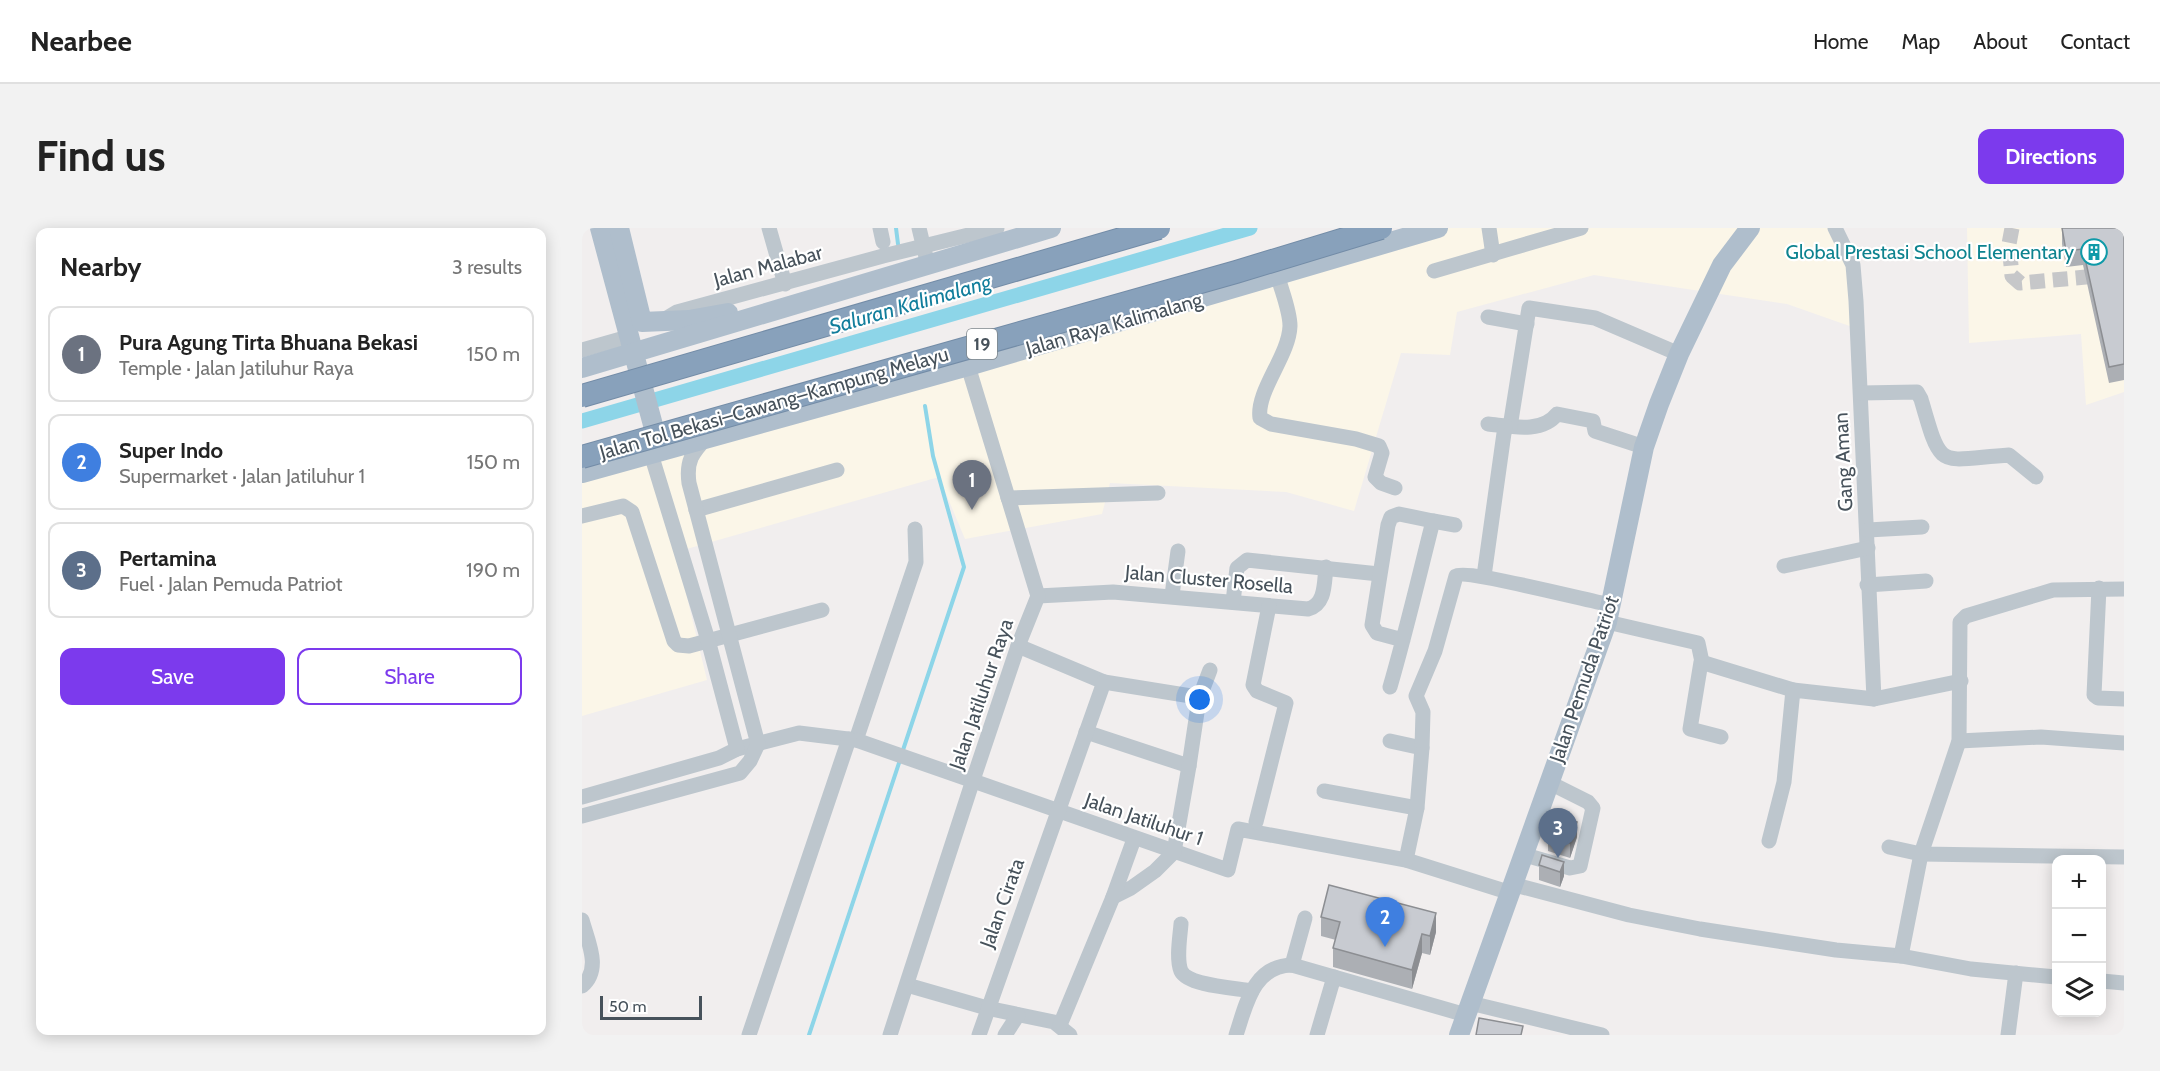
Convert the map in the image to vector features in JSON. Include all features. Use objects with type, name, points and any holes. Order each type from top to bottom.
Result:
[{"type":"highway","points":[[582,396],[1159,228]]},
{"type":"highway","name":"Jalan Tol Bekasi–Cawang–Kampung Melayu","points":[[582,457],[1224,275],[1381,228]]},
{"type":"main road","points":[[600,228],[626,349],[656,452]]},
{"type":"main road","points":[[619,228],[642,322],[689,320],[778,292],[812,298]]},
{"type":"main road","points":[[582,368],[626,349],[812,298],[925,255],[1051,228]]},
{"type":"main road","name":"Jalan Raya Kalimalang","points":[[582,473],[968,366],[1438,228]]},
{"type":"main road","name":"Jalan Pemuda Patriot","points":[[1459,1035],[1513,889],[1548,782],[1609,614],[1644,447],[1679,354],[1722,265],[1749,228]]},
{"type":"street","points":[[770,228],[778,292]]},
{"type":"street","points":[[919,228],[925,255]]},
{"type":"street","name":"Jalan Malabar","points":[[778,292],[925,255],[997,228]]},
{"type":"street","points":[[1489,228],[1493,255]]},
{"type":"street","points":[[1434,271],[1581,228]]},
{"type":"street","name":"Gang Aman","points":[[1835,228],[1853,265],[1868,530],[1867,585],[1874,699]]},
{"type":"street","points":[[1278,276],[1290,324],[1288,338],[1261,406],[1260,418],[1271,424],[1356,439],[1379,446],[1382,453],[1375,477],[1381,483],[1395,488]]},
{"type":"street","points":[[1484,576],[1529,308],[1595,318],[1679,354]]},
{"type":"street","points":[[1488,317],[1527,324]]},
{"type":"street","points":[[582,350],[626,349]]},
{"type":"street","points":[[968,366],[1038,596]]},
{"type":"street","points":[[1861,393],[1917,392],[1922,399],[1936,448],[1942,456],[1952,460],[2009,455],[2036,477]]},
{"type":"street","points":[[1488,424],[1529,428],[1548,422],[1557,414],[1593,421],[1595,430],[1644,447]]},
{"type":"street","points":[[582,816],[740,773],[750,761],[758,744],[696,510],[687,466],[690,455],[707,437]]},
{"type":"street","points":[[656,452],[737,749]]},
{"type":"street","points":[[696,510],[837,470]]},
{"type":"street","points":[[1008,498],[1158,493]]},
{"type":"street","points":[[582,516],[623,506],[632,512],[674,641],[678,645],[689,646],[822,610]]},
{"type":"street","points":[[1403,640],[1377,633],[1372,628],[1379,574],[1392,517],[1399,514],[1455,525]]},
{"type":"street","points":[[1390,687],[1433,521]]},
{"type":"street","points":[[1868,530],[1922,527]]},
{"type":"street","points":[[749,1035],[916,562],[915,529]]},
{"type":"street","points":[[1784,566],[1868,548]]},
{"type":"street","points":[[1172,595],[1178,551]]},
{"type":"street","points":[[1233,602],[1236,572],[1243,561],[1326,567],[1379,574]]},
{"type":"street","name":"Jalan Cluster Rosella","points":[[1038,596],[1092,593],[1172,595],[1308,609],[1316,606],[1323,596],[1326,567]]},
{"type":"street","points":[[1406,860],[1417,808],[1422,748],[1423,712],[1416,696],[1435,651],[1456,576],[1461,573],[1484,576],[1698,643],[1702,662],[1690,729],[1721,738]]},
{"type":"street","points":[[1867,585],[1926,581]]},
{"type":"street","points":[[2099,588],[2094,695],[2098,698],[2124,699]]},
{"type":"street","points":[[1901,956],[1922,854],[1959,741],[1961,681],[1959,624],[1963,618],[2053,590],[2124,589]]},
{"type":"street","name":"Jalan Jatiluhur Raya","points":[[890,1035],[1018,646],[1038,596]]},
{"type":"street","points":[[1256,822],[1286,704],[1257,691],[1253,685],[1269,606]]},
{"type":"street","points":[[1018,646],[1104,682],[1199,699]]},
{"type":"street","points":[[1702,662],[1793,690],[1874,699],[1961,681]]},
{"type":"street","points":[[1113,897],[1131,888],[1155,871],[1174,852],[1199,699],[1210,670]]},
{"type":"street","name":"Jalan Cirata","points":[[979,1035],[1104,682]]},
{"type":"street","points":[[1769,841],[1784,782],[1793,690]]},
{"type":"street","points":[[1086,732],[1189,766]]},
{"type":"street","name":"Jalan Jatiluhur 1","points":[[582,797],[705,762],[737,749],[810,733],[853,739],[1228,870],[1238,829],[1406,860],[1513,889],[1700,929],[1836,950],[1901,956],[1941,964],[2052,977]]},
{"type":"street","points":[[1959,741],[2041,737],[2124,743]]},
{"type":"street","points":[[1390,741],[1422,748]]},
{"type":"street","points":[[1525,855],[1570,868],[1580,866],[1593,808],[1588,802],[1548,782]]},
{"type":"street","points":[[1324,791],[1417,808]]},
{"type":"street","points":[[907,985],[1065,1030],[1134,838]]},
{"type":"street","points":[[1889,847],[1922,854],[2124,857]]},
{"type":"street","points":[[1292,965],[1305,918]]},
{"type":"street","points":[[582,920],[593,964],[590,979],[582,986]]},
{"type":"street","points":[[1181,924],[1180,967],[1184,975],[1197,982],[1252,991]]},
{"type":"street","points":[[1236,1035],[1256,983],[1273,968],[1292,965],[1334,978],[1468,1009],[1602,1035]]},
{"type":"street","points":[[2008,1035],[2016,973]]},
{"type":"street","points":[[1317,1035],[1334,978]]},
{"type":"street","points":[[2106,981],[2124,983]]},
{"type":"street","points":[[1005,1035],[1018,1015]]},
{"type":"shaded area","points":[[1438,228],[1835,228],[1853,265],[1858,329],[1787,304],[1594,275],[1457,312],[1450,355],[1401,353],[1354,511],[1286,492],[1110,483],[1102,514],[965,539],[939,477],[676,552],[707,680],[582,716],[582,473]]},
{"type":"shaded area","points":[[1967,228],[2124,228],[2124,392],[2086,405],[2081,334],[1969,343]]},
{"type":"building","points":[[2062,228],[2124,228],[2124,364],[2109,367],[2083,249],[2066,251]]},
{"type":"building","points":[[1555,815],[1577,822],[1570,843],[1548,837]]},
{"type":"building","points":[[1542,855],[1564,862],[1560,872],[1539,865]]},
{"type":"building","points":[[1329,885],[1436,913],[1430,936],[1422,934],[1412,970],[1333,948],[1340,922],[1321,917]]},
{"type":"building","points":[[1479,1018],[1523,1026],[1521,1035],[1476,1035]]},
{"type":"waterway","points":[[896,228],[898,244]]},
{"type":"waterway","name":"Saluran Kalimalang","points":[[582,421],[1250,228]]},
{"type":"waterway","points":[[902,753],[964,567],[933,456],[925,406]]},
{"type":"waterway","points":[[809,1035],[900,760]]},
{"type":"tunnel","points":[[2012,228],[2009,244],[2012,276],[2020,283],[2097,276],[2101,228]]},
{"type":"place","name":"Global Prestasi School Elementary","points":[[2094,252]]},
{"type":"place","name":"Pura Agung Tirta Bhuana Bekasi","points":[[972,510]]},
{"type":"place","name":"Pertamina","points":[[1558,858]]},
{"type":"place","name":"Super Indo","points":[[1385,947]]}]
